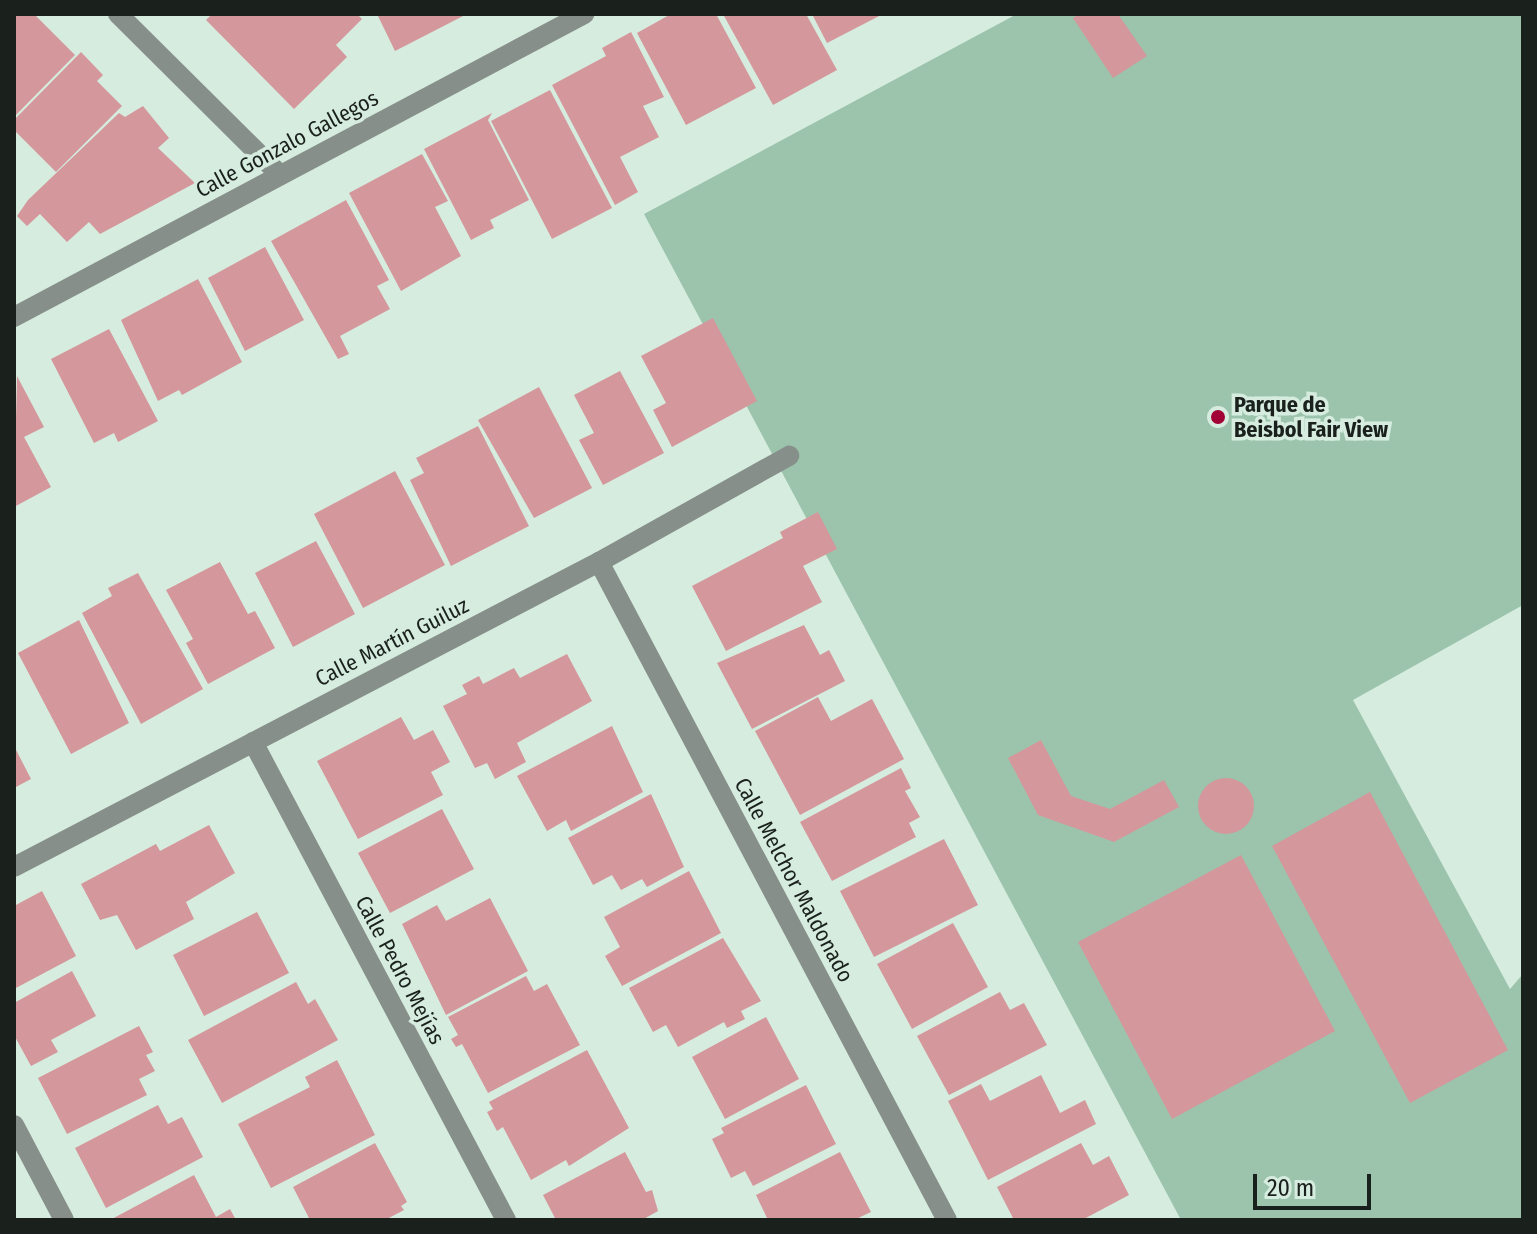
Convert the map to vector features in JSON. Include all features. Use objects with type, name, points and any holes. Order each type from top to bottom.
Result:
[{"type":"street","points":[[118,14],[280,175]]},
{"type":"street","name":"Calle Gonzalo Gallegos","points":[[14,317],[584,14]]},
{"type":"street","name":"Calle Martín Guiluz","points":[[14,867],[599,562],[789,456]]},
{"type":"street","name":"Calle Melchor Maldonado","points":[[599,562],[947,1220]]},
{"type":"street","name":"Calle Pedro Mejías","points":[[253,742],[506,1220]]},
{"type":"street","points":[[14,1125],[64,1220]]},
{"type":"green space","points":[[1017,14],[1523,14],[1523,605],[1353,700],[1510,989],[1523,974],[1523,1220],[1181,1220],[644,214]]},
{"type":"building","points":[[14,14],[34,14],[75,55],[14,117]]},
{"type":"building","points":[[212,14],[357,14],[362,19],[336,45],[347,57],[294,109],[206,20]]},
{"type":"building","points":[[377,14],[467,14],[395,51]]},
{"type":"building","points":[[671,14],[716,14],[756,88],[686,125],[637,33]]},
{"type":"building","points":[[723,14],[806,14],[837,70],[773,105]]},
{"type":"building","points":[[812,14],[883,14],[827,43]]},
{"type":"building","points":[[1079,14],[1118,14],[1147,56],[1113,78],[1073,18]]},
{"type":"building","points":[[631,32],[664,97],[643,106],[659,137],[620,157],[638,192],[615,205],[552,85],[606,56],[602,48]]},
{"type":"building","points":[[81,52],[103,75],[97,81],[122,106],[56,172],[14,130],[14,120]]},
{"type":"building","points":[[550,90],[612,208],[552,239],[491,121]]},
{"type":"building","points":[[143,106],[169,138],[158,148],[195,183],[100,234],[89,222],[67,242],[40,214],[27,226],[17,216],[28,200],[119,113],[125,117]]},
{"type":"building","points":[[492,113],[488,120],[529,200],[490,220],[494,228],[471,240],[424,149]]},
{"type":"building","points":[[422,154],[448,201],[435,207],[461,256],[401,291],[349,193]]},
{"type":"building","points":[[346,200],[389,280],[377,286],[390,309],[340,336],[349,354],[338,359],[271,241]]},
{"type":"building","points":[[265,247],[304,320],[245,351],[208,278]]},
{"type":"building","points":[[198,279],[242,362],[182,395],[179,390],[158,401],[121,320]]},
{"type":"building","points":[[713,318],[757,401],[672,447],[653,410],[666,403],[641,356]]},
{"type":"building","points":[[109,329],[158,421],[118,442],[114,433],[94,443],[51,359]]},
{"type":"building","points":[[620,371],[664,453],[603,485],[579,440],[594,433],[574,395]]},
{"type":"building","points":[[17,376],[44,427],[24,437],[51,487],[14,507]]},
{"type":"building","points":[[539,387],[592,488],[534,518],[478,420]]},
{"type":"building","points":[[478,426],[529,526],[451,566],[410,480],[424,473],[416,458]]},
{"type":"building","points":[[395,471],[445,565],[363,608],[314,514]]},
{"type":"building","points":[[818,512],[837,549],[803,566],[822,602],[726,651],[692,586],[783,538],[780,532]]},
{"type":"building","points":[[316,541],[355,614],[293,647],[255,573]]},
{"type":"building","points":[[220,562],[248,614],[255,611],[275,648],[208,684],[186,643],[193,639],[166,590]]},
{"type":"building","points":[[138,573],[203,689],[141,724],[82,613],[112,596],[108,588]]},
{"type":"building","points":[[79,620],[129,723],[71,754],[18,653]]},
{"type":"building","points":[[804,625],[820,655],[829,650],[845,681],[752,729],[717,663]]},
{"type":"building","points":[[567,654],[592,701],[517,743],[526,762],[495,779],[487,763],[475,768],[443,706],[467,694],[462,685],[479,676],[483,684],[514,668],[520,678]]},
{"type":"building","points":[[818,697],[831,721],[872,699],[904,759],[800,815],[755,731]]},
{"type":"building","points":[[401,717],[414,740],[433,730],[450,762],[431,772],[443,795],[358,839],[317,761]]},
{"type":"building","points":[[612,726],[643,792],[571,831],[566,820],[547,831],[517,776]]},
{"type":"building","points":[[1041,740],[1071,796],[1110,809],[1164,780],[1179,807],[1114,842],[1038,815],[1008,758]]},
{"type":"building","points":[[14,746],[31,779],[14,788]]},
{"type":"building","points":[[901,768],[911,788],[905,791],[920,817],[909,823],[916,837],[832,881],[800,822]]},
{"type":"building","points":[[1226,778],[1246,786],[1254,806],[1246,826],[1226,834],[1206,826],[1198,806],[1206,786]]},
{"type":"building","points":[[1370,792],[1508,1050],[1410,1103],[1272,846]]},
{"type":"building","points":[[651,794],[684,867],[647,887],[642,879],[621,890],[612,875],[593,885],[568,838]]},
{"type":"building","points":[[442,809],[474,869],[390,913],[358,853]]},
{"type":"building","points":[[209,825],[235,873],[186,902],[194,919],[136,950],[117,915],[100,920],[81,884],[156,844],[160,851]]},
{"type":"building","points":[[944,839],[978,905],[874,957],[840,891]]},
{"type":"building","points":[[1241,855],[1335,1031],[1172,1119],[1078,942]]},
{"type":"building","points":[[689,871],[721,933],[622,986],[605,956],[620,947],[604,917]]},
{"type":"building","points":[[42,891],[76,956],[14,989],[14,906]]},
{"type":"building","points":[[490,898],[528,971],[446,1015],[402,924],[437,905],[446,921]]},
{"type":"building","points":[[257,912],[289,973],[204,1016],[173,955]]},
{"type":"building","points":[[953,923],[988,987],[912,1029],[877,964]]},
{"type":"building","points":[[723,938],[761,1001],[741,1011],[745,1019],[727,1028],[724,1022],[678,1047],[666,1025],[653,1032],[629,988]]},
{"type":"building","points":[[72,971],[96,1016],[51,1040],[58,1052],[31,1066],[14,1035],[14,1003]]},
{"type":"building","points":[[526,976],[534,991],[547,984],[580,1045],[488,1093],[462,1044],[456,1047],[451,1039],[458,1035],[448,1017]]},
{"type":"building","points":[[296,982],[308,1004],[315,999],[338,1040],[222,1103],[188,1040]]},
{"type":"building","points":[[1000,992],[1010,1010],[1024,1003],[1047,1045],[949,1095],[917,1036]]},
{"type":"building","points":[[766,1017],[799,1079],[725,1119],[692,1057]]},
{"type":"building","points":[[139,1026],[153,1052],[146,1055],[155,1071],[139,1079],[147,1095],[67,1134],[38,1078]]},
{"type":"building","points":[[587,1050],[629,1128],[569,1166],[566,1160],[531,1180],[503,1127],[497,1131],[487,1112],[493,1109],[489,1102]]},
{"type":"building","points":[[337,1060],[375,1135],[271,1188],[238,1124],[310,1087],[305,1077]]},
{"type":"building","points":[[1041,1075],[1060,1113],[1085,1100],[1096,1124],[988,1180],[948,1101],[981,1084],[990,1101]]},
{"type":"building","points":[[806,1085],[836,1144],[753,1186],[745,1171],[731,1178],[712,1139],[724,1133],[721,1128]]},
{"type":"building","points":[[158,1105],[168,1124],[182,1117],[203,1157],[106,1208],[75,1148]]},
{"type":"building","points":[[375,1143],[407,1202],[401,1206],[404,1210],[385,1220],[310,1220],[293,1187]]},
{"type":"building","points":[[1081,1143],[1093,1165],[1109,1156],[1129,1195],[1082,1220],[1014,1220],[997,1187]]},
{"type":"building","points":[[625,1152],[646,1192],[652,1190],[658,1211],[642,1220],[556,1220],[543,1195]]},
{"type":"building","points":[[840,1152],[871,1212],[854,1220],[768,1220],[756,1195]]},
{"type":"building","points":[[194,1175],[216,1217],[230,1209],[236,1220],[110,1220]]},
{"type":"place","name":"Parque de Beisbol Fair View","points":[[1218,417]]}]
